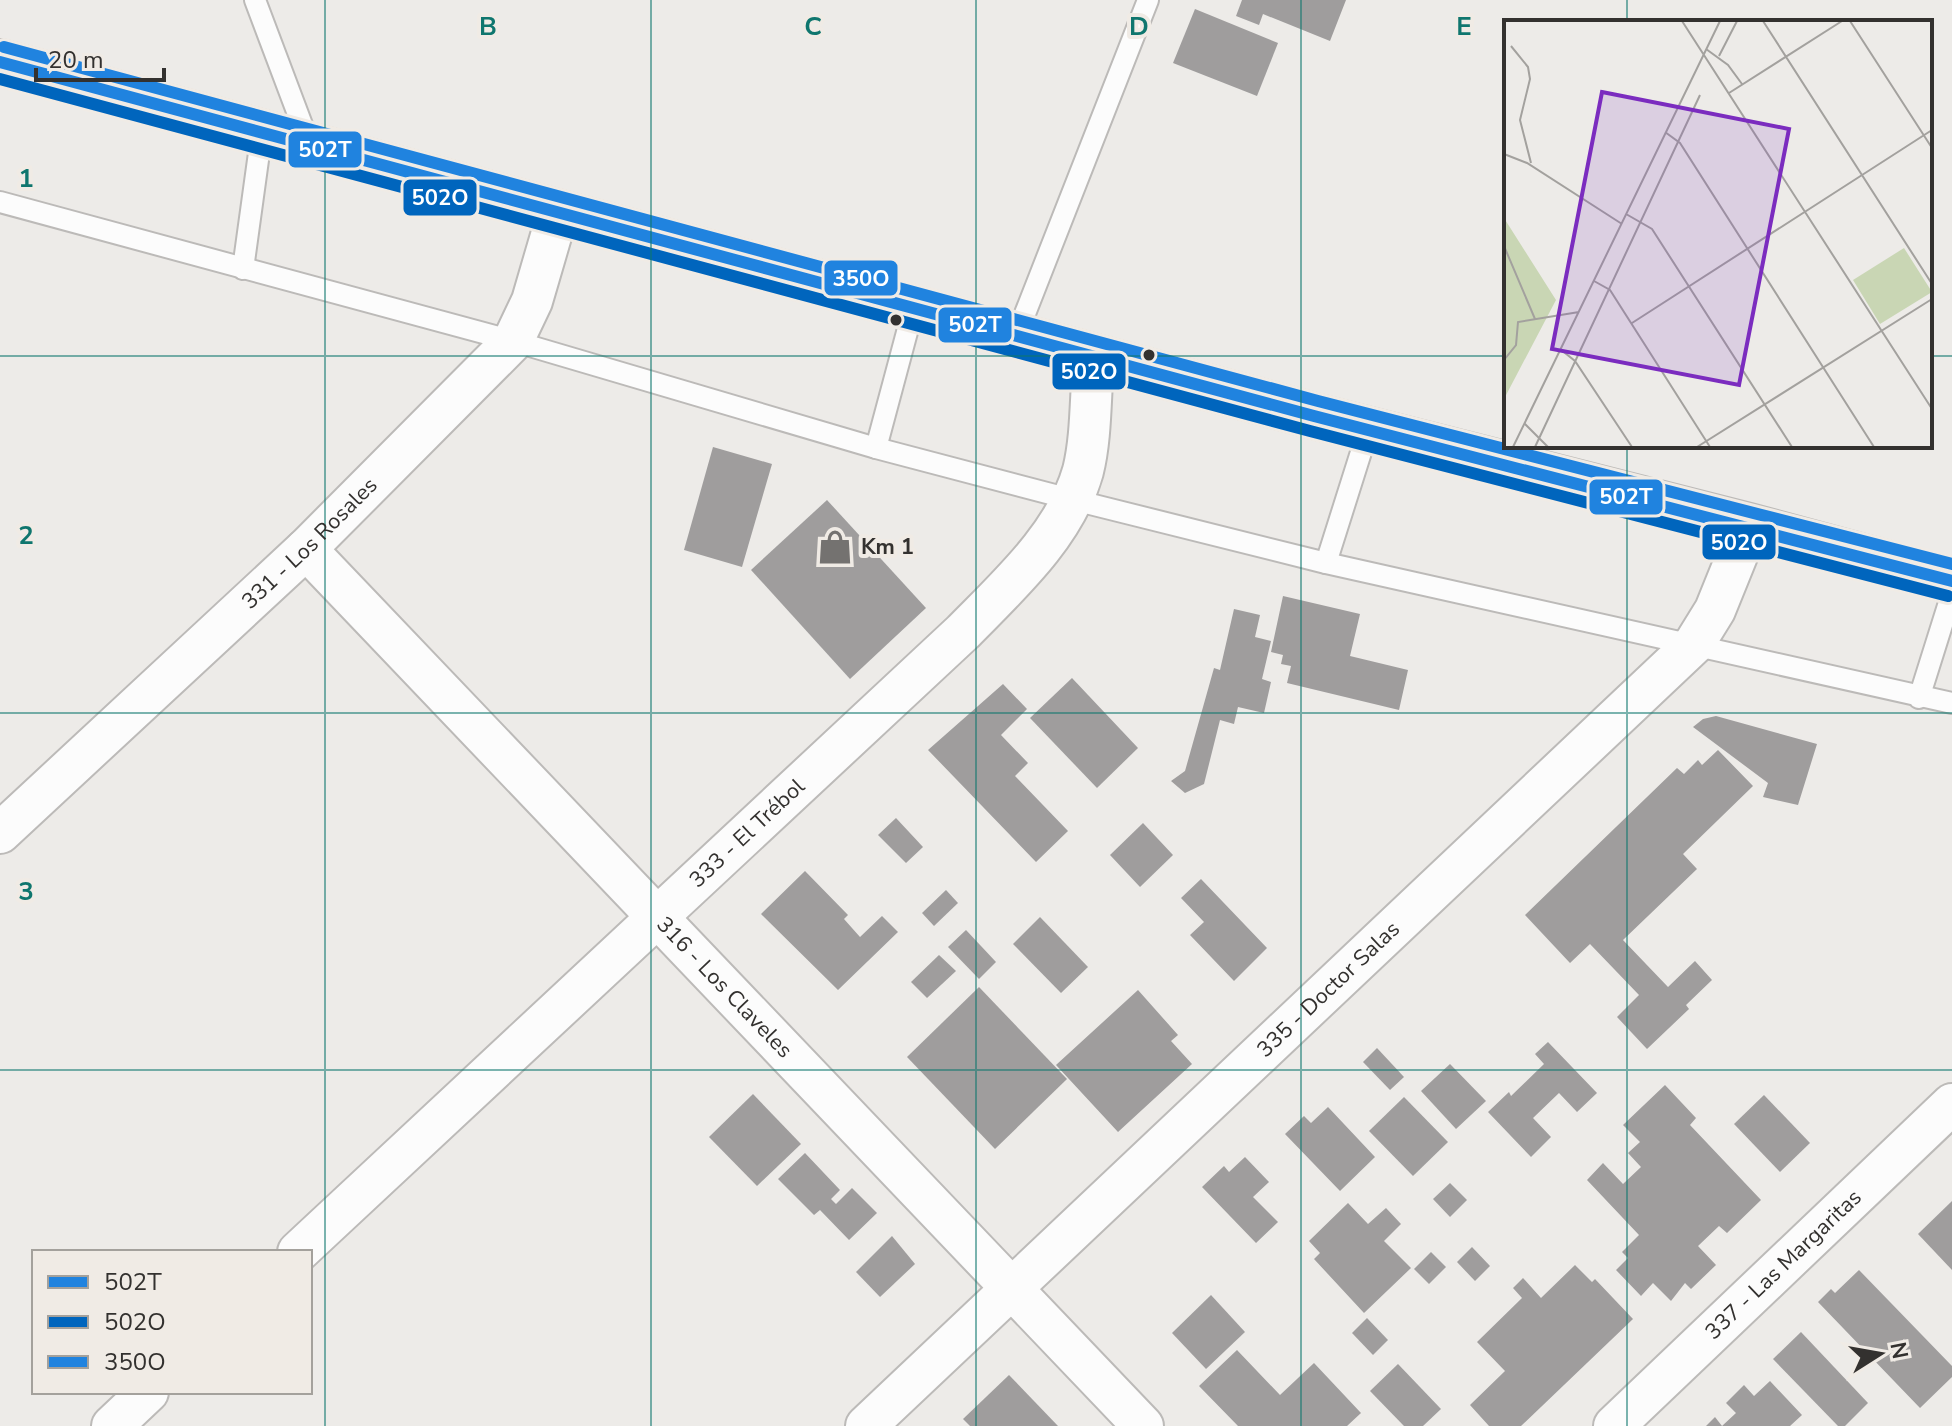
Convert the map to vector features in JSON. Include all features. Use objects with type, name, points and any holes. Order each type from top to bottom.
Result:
[{"type":"main road","points":[[3,71],[262,131],[1368,430],[1749,526],[1952,581]]},
{"type":"street","name":"331 - Los Rosales","points":[[0,833],[306,549],[513,341],[532,301],[558,212]]},
{"type":"street","name":"333 - El Trébol","points":[[300,1250],[963,632],[1025,568],[1070,499],[1083,470],[1094,355]]},
{"type":"street","name":"335 - Doctor Salas","points":[[866,1426],[1694,644],[1715,610],[1749,526]]},
{"type":"street","name":"316 - Los Claveles","points":[[306,549],[1143,1426]]},
{"type":"street","name":"337 - Las Margaritas","points":[[1614,1426],[1952,1104]]},
{"type":"street","points":[[112,1426],[146,1394]]},
{"type":"lane","points":[[255,0],[310,146]]},
{"type":"lane","points":[[1017,334],[1148,0]]},
{"type":"lane","points":[[243,269],[262,131]]},
{"type":"lane","points":[[0,202],[513,341],[876,448],[1070,499],[1326,563],[1952,703]]},
{"type":"lane","points":[[876,448],[914,306]]},
{"type":"lane","points":[[1326,563],[1368,430]]},
{"type":"lane","points":[[1919,698],[1952,593]]},
{"type":"building","points":[[1242,0],[1346,0],[1330,41],[1263,14],[1259,25],[1236,16]]},
{"type":"building","points":[[1195,9],[1278,43],[1257,96],[1173,63]]},
{"type":"building","points":[[713,447],[772,464],[742,567],[684,550]]},
{"type":"building","points":[[827,500],[926,608],[850,679],[751,570]]},
{"type":"building","points":[[1283,596],[1360,614],[1350,656],[1408,670],[1399,710],[1287,683],[1291,666],[1281,664],[1283,655],[1271,652]]},
{"type":"building","points":[[1234,609],[1260,615],[1255,637],[1271,641],[1262,679],[1271,682],[1264,713],[1238,707],[1234,724],[1220,720],[1204,784],[1185,793],[1171,781],[1185,771],[1214,668],[1220,670]]},
{"type":"building","points":[[1072,678],[1138,748],[1097,788],[1030,718]]},
{"type":"building","points":[[1003,684],[1027,709],[1001,735],[1028,763],[1015,776],[1068,831],[1036,862],[928,750]]},
{"type":"building","points":[[1716,716],[1817,744],[1798,805],[1763,797],[1768,783],[1693,727],[1703,719]]},
{"type":"building","points":[[1718,750],[1753,786],[1683,854],[1697,869],[1623,940],[1668,987],[1695,961],[1712,980],[1686,1005],[1689,1009],[1647,1049],[1617,1017],[1639,995],[1590,944],[1570,963],[1525,915],[1677,768],[1684,774],[1698,760],[1702,765]]},
{"type":"building","points":[[896,818],[923,847],[906,863],[878,835]]},
{"type":"building","points":[[1143,823],[1173,855],[1140,887],[1110,855]]},
{"type":"building","points":[[805,871],[848,915],[844,919],[860,937],[882,916],[898,932],[838,990],[761,914]]},
{"type":"building","points":[[1201,879],[1267,948],[1234,981],[1190,935],[1204,922],[1181,898]]},
{"type":"building","points":[[946,890],[958,903],[934,926],[922,913]]},
{"type":"building","points":[[1040,917],[1088,967],[1061,993],[1013,944]]},
{"type":"building","points":[[966,930],[996,962],[979,979],[948,947]]},
{"type":"building","points":[[939,955],[956,971],[927,998],[911,982]]},
{"type":"building","points":[[979,987],[1067,1079],[995,1149],[907,1057]]},
{"type":"building","points":[[1138,990],[1178,1035],[1171,1041],[1192,1064],[1118,1132],[1056,1065]]},
{"type":"building","points":[[1548,1042],[1597,1093],[1577,1112],[1559,1093],[1533,1118],[1551,1137],[1531,1157],[1488,1112],[1509,1092],[1511,1096],[1544,1064],[1535,1054]]},
{"type":"building","points":[[1377,1048],[1404,1077],[1390,1090],[1363,1062]]},
{"type":"building","points":[[1450,1064],[1486,1101],[1456,1129],[1421,1091]]},
{"type":"building","points":[[1665,1085],[1696,1118],[1690,1125],[1761,1200],[1727,1233],[1719,1226],[1698,1246],[1716,1265],[1691,1289],[1685,1283],[1671,1301],[1653,1283],[1641,1296],[1616,1270],[1628,1258],[1622,1252],[1639,1235],[1587,1180],[1603,1163],[1623,1184],[1641,1167],[1628,1153],[1640,1142],[1623,1125]]},
{"type":"building","points":[[753,1094],[801,1144],[757,1186],[709,1137]]},
{"type":"building","points":[[1764,1095],[1810,1143],[1780,1172],[1734,1124]]},
{"type":"building","points":[[1404,1097],[1448,1142],[1413,1176],[1369,1131]]},
{"type":"building","points":[[1328,1107],[1375,1157],[1340,1191],[1285,1134],[1304,1116],[1311,1123]]},
{"type":"building","points":[[805,1153],[840,1190],[831,1199],[836,1204],[852,1188],[877,1213],[849,1240],[820,1210],[814,1215],[778,1179]]},
{"type":"building","points":[[1245,1157],[1269,1182],[1253,1197],[1278,1222],[1256,1243],[1202,1187],[1224,1166],[1229,1172]]},
{"type":"building","points":[[1450,1183],[1467,1200],[1450,1217],[1433,1199]]},
{"type":"building","points":[[1952,1201],[1952,1270],[1918,1234]]},
{"type":"building","points":[[1348,1203],[1368,1224],[1386,1208],[1401,1224],[1384,1241],[1411,1268],[1364,1313],[1314,1259],[1320,1253],[1309,1241]]},
{"type":"building","points":[[892,1236],[915,1264],[880,1297],[856,1272]]},
{"type":"building","points":[[1472,1247],[1490,1266],[1475,1281],[1457,1262]]},
{"type":"building","points":[[1431,1252],[1446,1267],[1429,1284],[1414,1269]]},
{"type":"building","points":[[1575,1265],[1592,1282],[1595,1279],[1633,1319],[1521,1426],[1489,1426],[1470,1405],[1505,1371],[1477,1342],[1522,1298],[1513,1288],[1523,1278],[1541,1298]]},
{"type":"building","points":[[1859,1270],[1952,1366],[1952,1377],[1920,1408],[1818,1302],[1831,1289],[1835,1293]]},
{"type":"building","points":[[1211,1295],[1245,1332],[1206,1369],[1172,1333]]},
{"type":"building","points":[[1367,1318],[1388,1340],[1373,1355],[1352,1333]]},
{"type":"building","points":[[1801,1332],[1868,1403],[1845,1426],[1838,1426],[1773,1359]]},
{"type":"building","points":[[1237,1350],[1280,1395],[1314,1363],[1361,1413],[1347,1426],[1238,1426],[1199,1386]]},
{"type":"building","points":[[1398,1364],[1441,1409],[1423,1426],[1404,1426],[1370,1391]]},
{"type":"building","points":[[1009,1375],[1058,1426],[970,1426],[963,1419]]},
{"type":"building","points":[[1770,1381],[1802,1415],[1790,1426],[1722,1426],[1736,1413],[1726,1403],[1744,1385],[1754,1396]]},
{"type":"building","points":[[1715,1417],[1722,1426],[1706,1426]]},
{"type":"transit line","name":"350O","points":[[4,47],[1318,401],[1952,564]]},
{"type":"transit line","name":"502T","points":[[0,62],[1314,416],[1952,581]]},
{"type":"transit line","name":"502O","points":[[0,79],[1310,431],[1948,596]]},
{"type":"place","name":"Km 1","points":[[835,547]]}]
